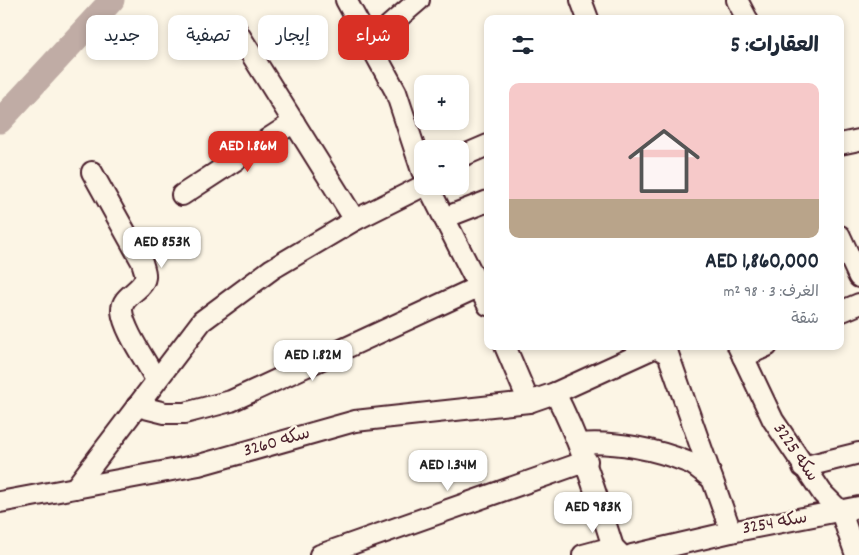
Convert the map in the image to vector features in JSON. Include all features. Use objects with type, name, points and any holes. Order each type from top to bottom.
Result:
[{"type":"street","points":[[346,0],[354,15]]},
{"type":"street","points":[[402,15],[420,0]]},
{"type":"street","points":[[581,0],[587,15]]},
{"type":"street","points":[[737,0],[745,15]]},
{"type":"street","points":[[248,49],[356,220]]},
{"type":"street","points":[[378,60],[396,92],[414,147]]},
{"type":"street","points":[[182,195],[294,122]]},
{"type":"street","points":[[844,143],[859,140]]},
{"type":"street","points":[[469,152],[484,147]]},
{"type":"street","points":[[92,172],[142,262],[145,276],[141,286],[125,301],[122,310],[126,325],[156,380]]},
{"type":"street","points":[[75,488],[202,321],[272,269],[356,220],[414,191]]},
{"type":"street","points":[[137,406],[164,413],[185,412],[231,401],[484,296],[432,195]]},
{"type":"street","points":[[444,218],[484,203]]},
{"type":"street","points":[[844,244],[859,276],[844,275]]},
{"type":"street","points":[[844,310],[859,304]]},
{"type":"street","points":[[513,350],[529,402]]},
{"type":"street","name":"سكه 3260","points":[[0,502],[199,465],[354,421],[529,402],[555,393],[649,350]]},
{"type":"street","points":[[667,350],[731,532]]},
{"type":"street","name":"سكه 3225","points":[[741,352],[772,420],[803,467],[823,494],[850,509],[856,555]]},
{"type":"street","points":[[555,393],[583,452],[617,551],[583,555]]},
{"type":"street","points":[[320,555],[606,442],[691,464],[712,479]]},
{"type":"street","points":[[803,467],[859,453]]},
{"type":"street","name":"سكه 3254","points":[[632,555],[703,547],[731,532],[850,509]]},
{"type":"waterway","points":[[0,121],[112,0]]}]
